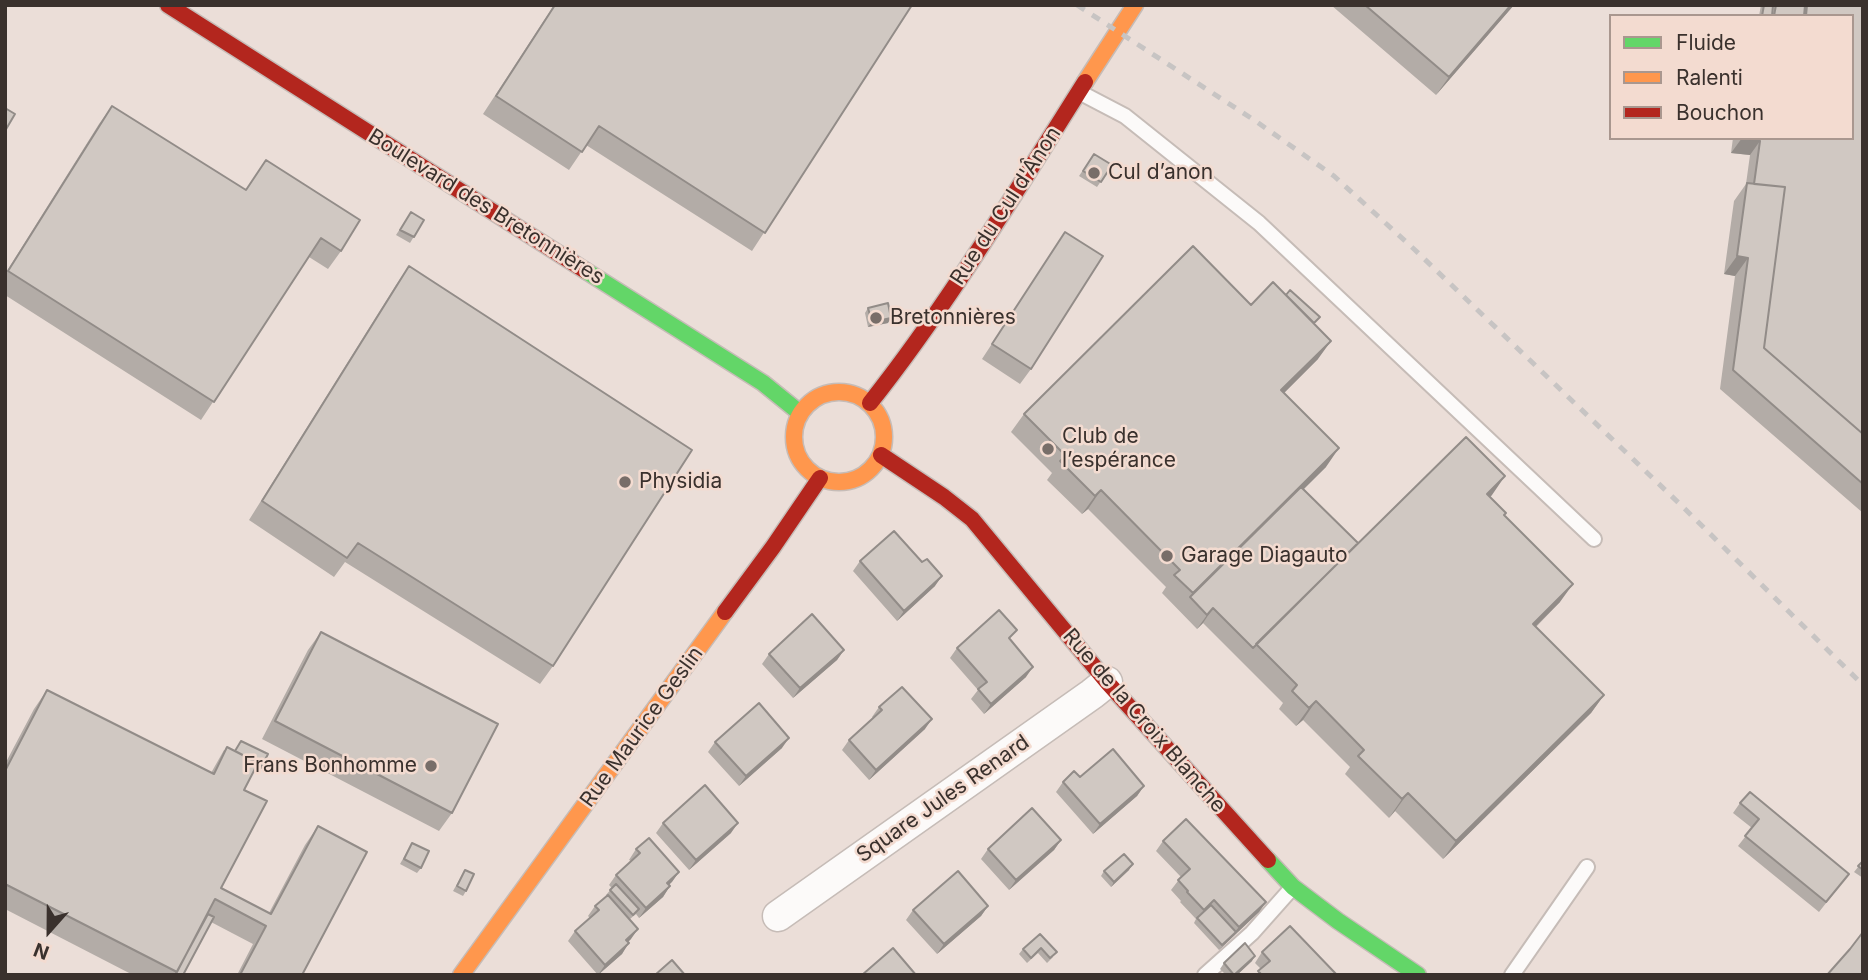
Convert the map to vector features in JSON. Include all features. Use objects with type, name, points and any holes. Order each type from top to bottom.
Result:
[{"type":"street","name":"Boulevard des Bretonnières","points":[[168,5],[763,383],[800,413]]},
{"type":"street","name":"Rue du Cul d'Ânon","points":[[870,403],[911,352],[948,297],[1135,5]]},
{"type":"street","points":[[841,391],[870,403],[883,422],[885,439],[876,464],[864,475],[849,481],[833,482],[820,478],[807,469],[796,451],[794,442],[795,426],[800,413],[811,401],[828,393],[841,391]]},
{"type":"street","name":"Rue de la Croix Blanche","points":[[881,455],[944,496],[972,519],[1107,681],[1293,887],[1338,922],[1418,975]]},
{"type":"street","name":"Rue Maurice Geslin","points":[[475,969],[820,478]]},
{"type":"street","name":"Square Jules Renard","points":[[778,916],[1107,681]]},
{"type":"lane","points":[[1080,93],[1125,116],[1259,223],[1594,539]]},
{"type":"lane","points":[[1512,975],[1587,867]]},
{"type":"lane","points":[[1205,975],[1252,933],[1293,887]]},
{"type":"building","points":[[555,5],[912,5],[765,233],[599,126],[582,152],[496,96]]},
{"type":"building","points":[[1365,5],[1511,5],[1449,77]]},
{"type":"building","points":[[1764,5],[1773,5],[1772,14],[1762,14]]},
{"type":"building","points":[[1776,5],[1805,5],[1804,14],[1774,14]]},
{"type":"building","points":[[1807,5],[1863,5],[1863,434],[1764,348],[1785,187],[1754,184],[1760,141],[1754,140],[1854,140],[1854,14],[1806,14]]},
{"type":"building","points":[[112,106],[246,190],[266,160],[360,220],[341,251],[321,238],[214,402],[8,271]]},
{"type":"building","points":[[5,108],[15,114],[5,131]]},
{"type":"building","name":"Cul d’anon","points":[[1094,154],[1112,165],[1101,182],[1083,171]]},
{"type":"building","points":[[1747,183],[1785,187],[1764,348],[1863,434],[1863,484],[1733,370],[1748,258],[1737,256]]},
{"type":"building","points":[[411,212],[424,220],[414,237],[400,230]]},
{"type":"building","points":[[1065,232],[1103,256],[1031,369],[992,344]]},
{"type":"building","points":[[1193,246],[1251,305],[1273,282],[1331,341],[1281,390],[1339,448],[1193,593],[1174,575],[1180,570],[1101,490],[1095,496],[1060,461],[1066,456],[1024,414]]},
{"type":"building","points":[[409,266],[692,450],[553,666],[358,543],[347,558],[262,501]]},
{"type":"building","points":[[1290,290],[1320,317],[1314,323],[1286,295]]},
{"type":"building","points":[[888,303],[891,318],[872,322],[868,308]]},
{"type":"building","points":[[1466,437],[1505,476],[1487,494],[1506,513],[1504,515],[1573,584],[1533,624],[1604,695],[1456,841],[1408,793],[1402,799],[1358,756],[1364,750],[1316,701],[1309,708],[1292,691],[1297,685],[1256,644]]},
{"type":"building","points":[[1301,487],[1358,543],[1253,648],[1213,608],[1207,615],[1190,597]]},
{"type":"building","points":[[894,531],[922,562],[927,559],[942,576],[904,611],[860,561]]},
{"type":"building","points":[[999,610],[1017,630],[1009,638],[1033,667],[991,704],[978,689],[987,682],[957,648]]},
{"type":"building","points":[[812,614],[844,650],[800,688],[769,654]]},
{"type":"building","points":[[321,632],[498,724],[452,813],[275,721]]},
{"type":"building","points":[[902,687],[932,719],[876,770],[849,740],[882,710],[879,707]]},
{"type":"building","points":[[47,690],[214,774],[227,747],[258,763],[244,790],[267,801],[221,888],[271,914],[318,826],[367,852],[302,975],[240,975],[266,926],[215,899],[177,972],[5,884],[5,771]]},
{"type":"building","points":[[759,703],[789,738],[746,776],[715,742]]},
{"type":"building","points":[[241,741],[268,754],[261,768],[256,766],[258,763],[235,751]]},
{"type":"building","points":[[1113,749],[1144,786],[1100,824],[1063,782],[1074,771],[1080,777]]},
{"type":"building","points":[[705,785],[738,823],[696,860],[663,823]]},
{"type":"building","points":[[1750,792],[1849,874],[1826,902],[1745,836],[1759,819],[1740,803]]},
{"type":"building","points":[[1032,808],[1061,840],[1016,880],[988,849]]},
{"type":"building","points":[[1186,819],[1266,902],[1239,927],[1214,900],[1204,910],[1178,880],[1190,869],[1163,841]]},
{"type":"building","points":[[649,838],[679,872],[667,883],[670,886],[646,908],[616,875],[640,853],[636,849]]},
{"type":"building","points":[[412,843],[429,851],[421,868],[404,859]]},
{"type":"building","points":[[1124,854],[1133,864],[1114,882],[1104,871]]},
{"type":"building","points":[[465,870],[474,874],[466,891],[457,886]]},
{"type":"building","points":[[958,871],[988,906],[944,944],[913,910]]},
{"type":"building","points":[[616,884],[639,909],[633,915],[610,890]]},
{"type":"building","points":[[608,895],[638,929],[626,940],[629,943],[605,965],[575,931],[599,910],[595,906]]},
{"type":"building","points":[[1211,905],[1236,932],[1222,945],[1197,918]]},
{"type":"building","points":[[208,914],[214,917],[183,975],[175,975]]},
{"type":"building","points":[[1290,926],[1337,975],[1262,975],[1258,971],[1270,961],[1262,952]]},
{"type":"building","points":[[1863,932],[1863,975],[1827,975],[1850,949]]},
{"type":"building","points":[[1040,934],[1057,952],[1050,958],[1041,948],[1031,958],[1023,949]]},
{"type":"building","points":[[1245,943],[1255,956],[1234,975],[1224,963]]},
{"type":"building","points":[[893,948],[916,975],[862,975]]},
{"type":"building","points":[[672,960],[685,975],[655,975]]},
{"type":"railway","points":[[1077,5],[1254,120],[1334,176],[1685,509],[1863,685]]},
{"type":"traffic: fast","points":[[586,271],[763,383],[800,413]]},
{"type":"traffic: fast","points":[[1268,860],[1293,887],[1418,975]]},
{"type":"traffic: slow","points":[[1085,82],[1135,5]]},
{"type":"traffic: slow","points":[[839,392],[856,395],[871,405],[881,420],[884,437],[881,454],[871,469],[856,479],[839,482],[822,479],[807,469],[797,454],[794,437],[797,420],[807,405],[822,395],[839,392]]},
{"type":"traffic: slow","points":[[461,975],[725,612]]},
{"type":"traffic: jam","points":[[168,5],[586,271]]},
{"type":"traffic: jam","points":[[870,403],[955,286],[1085,82]]},
{"type":"traffic: jam","points":[[881,455],[972,519],[1107,682],[1268,860]]},
{"type":"traffic: jam","points":[[725,612],[820,478]]},
{"type":"place","name":"Cul d’anon","points":[[1094,173]]},
{"type":"place","name":"Bretonnières","points":[[876,318]]},
{"type":"place","name":"Club de l’espérance","points":[[1048,449]]},
{"type":"place","name":"Physidia","points":[[625,482]]},
{"type":"place","name":"Garage Diagauto","points":[[1167,556]]},
{"type":"place","name":"Frans Bonhomme","points":[[431,766]]}]
